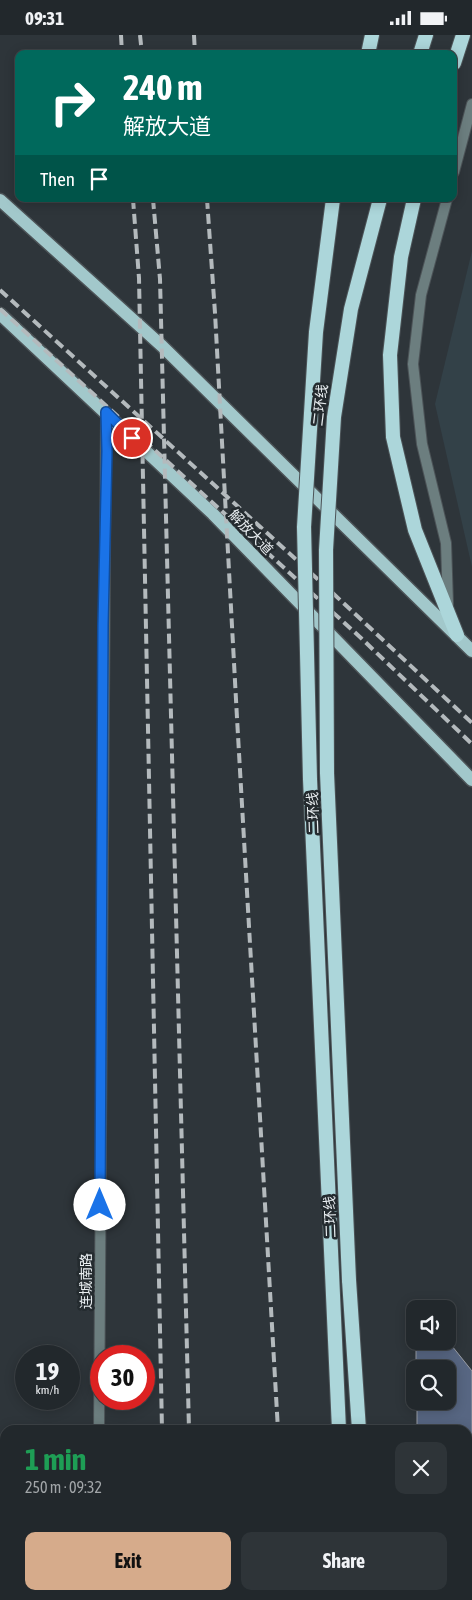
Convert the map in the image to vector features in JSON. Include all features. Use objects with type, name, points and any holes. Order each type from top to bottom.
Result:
[{"type":"highway","points":[[369,50],[372,35]]},
{"type":"highway","points":[[421,50],[426,35]]},
{"type":"highway","points":[[457,54],[463,35]]},
{"type":"highway","name":"二环线","points":[[333,202],[316,332],[304,527],[310,779],[339,1425]]},
{"type":"highway","name":"二环线","points":[[359,1425],[349,1280],[327,773],[326,549],[336,407],[351,309],[379,202]]},
{"type":"highway","points":[[413,202],[401,257],[390,355],[393,437],[415,531],[457,635]]},
{"type":"main road","points":[[0,201],[162,346],[472,651]]},
{"type":"main road","name":"解放大道","points":[[0,314],[213,514],[472,780]]},
{"type":"street","points":[[457,161],[472,104]]},
{"type":"street","points":[[446,202],[421,295],[413,364],[422,444],[446,543],[448,613]]},
{"type":"street","name":"连城南路","points":[[99,1425],[106,412]]},
{"type":"shaded area","points":[[472,251],[472,567],[435,404]]},
{"type":"building","points":[[416,1350],[455,1350],[472,1371],[472,1425],[417,1425],[417,1410],[456,1410],[456,1360],[416,1360]]},
{"type":"railway","points":[[121,35],[122,50]]},
{"type":"railway","points":[[140,35],[142,50]]},
{"type":"railway","points":[[194,35],[195,50]]},
{"type":"railway","points":[[133,202],[139,278],[162,1425]]},
{"type":"railway","points":[[153,202],[160,279],[189,1425]]},
{"type":"railway","points":[[207,202],[278,1425]]},
{"type":"railway","points":[[0,290],[323,584],[472,723]]},
{"type":"railway","points":[[0,309],[361,638],[472,744]]},
{"type":"route","points":[[100,1205],[106,412],[132,438]]}]
